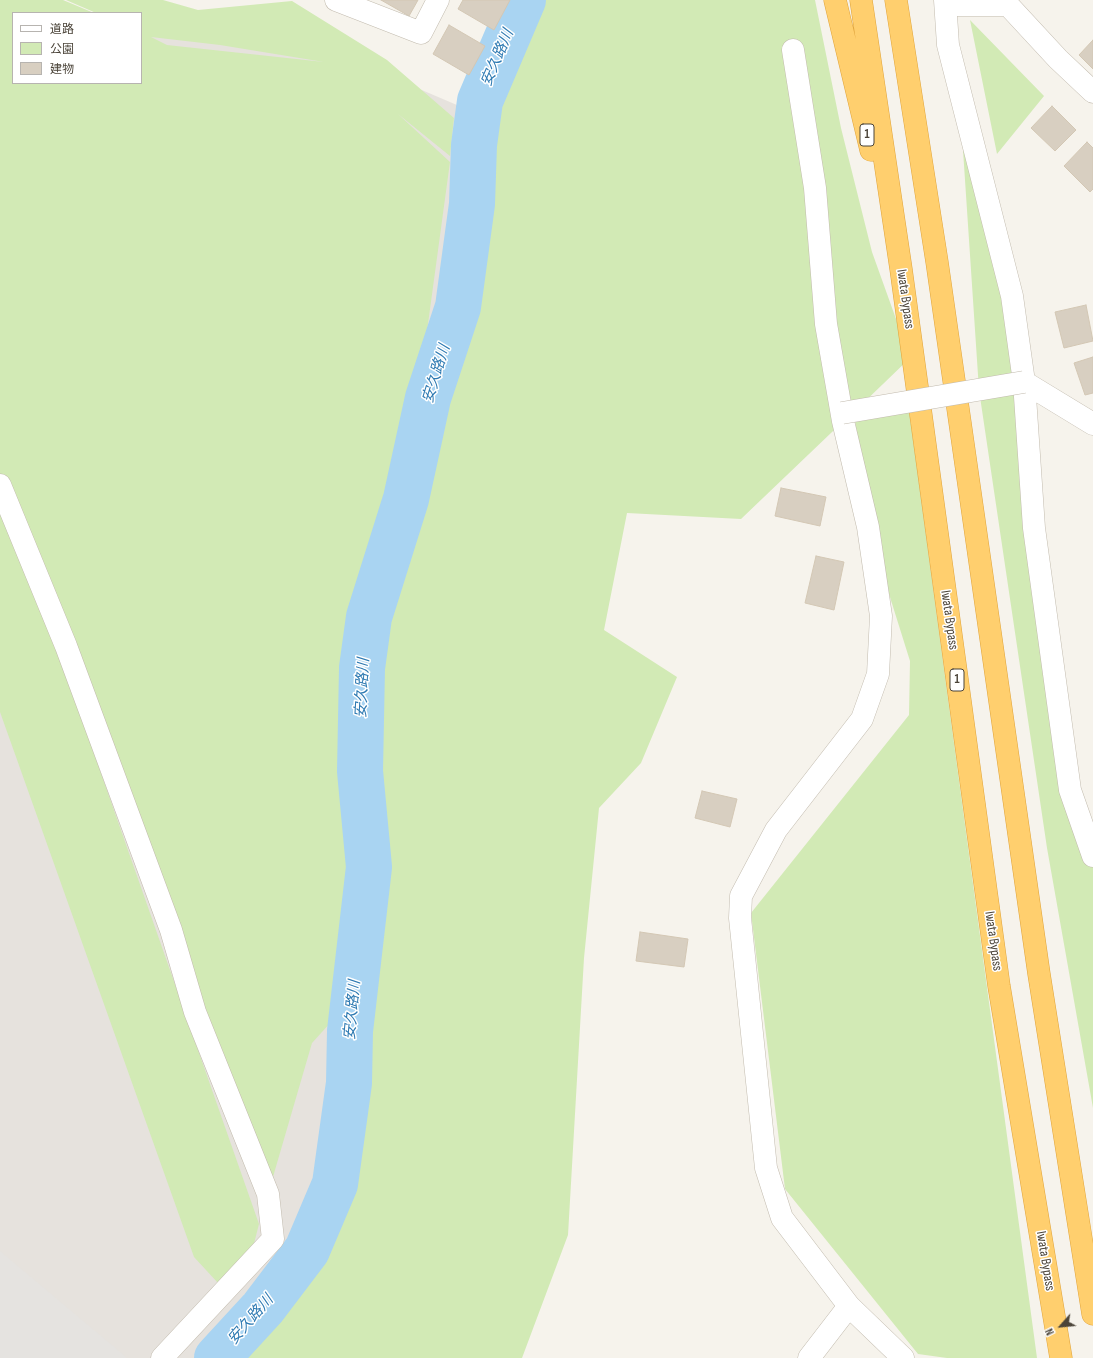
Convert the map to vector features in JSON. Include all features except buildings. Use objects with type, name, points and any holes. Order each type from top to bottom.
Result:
[{"type":"highway","name":"1","points":[[835,0],[855,88],[901,269]]},
{"type":"highway","name":"Iwata Bypass","points":[[861,0],[901,269],[999,986],[1061,1358]]},
{"type":"highway","points":[[896,0],[938,262],[1038,966],[1093,1314]]},
{"type":"highway","points":[[911,0],[938,262]]},
{"type":"street","points":[[336,0],[421,33],[438,0]]},
{"type":"street","points":[[1093,92],[1058,59],[1008,4],[946,2],[948,45],[1012,296],[1024,382],[1034,528],[1070,790],[1093,856]]},
{"type":"street","points":[[793,50],[816,188],[826,324],[842,412],[868,527],[882,616],[878,674],[862,719],[776,830],[741,896],[740,918],[766,1168],[782,1218],[849,1306],[903,1358]]},
{"type":"street","points":[[842,412],[1024,382],[1093,424]]},
{"type":"street","points":[[0,485],[69,653],[170,930],[195,1012],[268,1194],[273,1239],[162,1358]]},
{"type":"street","points":[[809,1358],[849,1306]]},
{"type":"shaded area","points":[[0,0],[12,12],[12,84],[142,84],[142,28],[258,20],[499,123],[412,752],[342,1179],[251,1358],[0,1358]]},
{"type":"shaded area","points":[[0,1251],[126,1357],[0,1358]]},
{"type":"green space","points":[[0,0],[63,0],[92,12],[12,12],[12,84],[142,84],[142,12],[94,12],[66,0],[163,0],[198,10],[292,1],[387,60],[454,118],[450,156],[398,114],[450,162],[419,390],[345,642],[354,867],[344,950],[341,1011],[312,1043],[268,1194],[7,505],[259,1224],[244,1283],[218,1283],[194,1257],[0,712]],"holes":[[[151,37],[220,45],[324,62],[167,45]]]},
{"type":"green space","points":[[527,0],[815,0],[841,128],[872,252],[910,358],[856,410],[908,402],[1037,1358],[947,1358],[918,1354],[785,1189],[751,913],[909,715],[910,661],[868,527],[854,411],[741,519],[627,513],[604,630],[677,677],[641,763],[599,808],[584,958],[568,1235],[522,1358],[234,1358],[276,1318],[338,1162],[367,916],[371,678],[386,598],[422,507],[442,392],[485,255],[491,133],[524,4]]},
{"type":"green space","points":[[970,20],[1044,96],[997,154]]},
{"type":"green space","points":[[959,90],[1027,416],[1059,711],[1093,846],[1093,1108],[1047,848],[979,390]]},
{"type":"waterway","name":"安久路川","points":[[217,1358],[263,1308],[307,1250],[335,1184],[349,1083],[350,1031],[369,867],[360,771],[362,668],[369,617],[406,499],[428,398],[458,307],[472,204],[474,145],[480,101],[523,0]]}]
